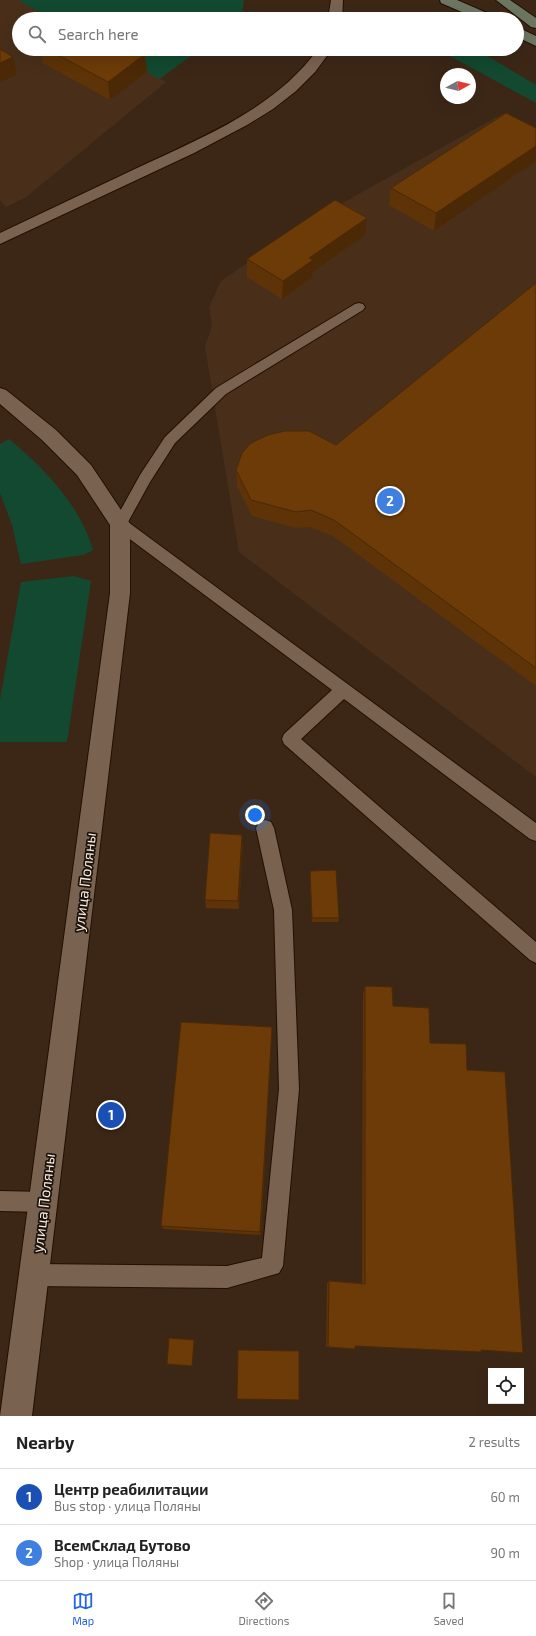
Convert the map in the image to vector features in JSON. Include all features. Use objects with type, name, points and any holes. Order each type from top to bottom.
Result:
[{"type":"main road","points":[[446,0],[473,12]]},
{"type":"main road","points":[[502,0],[519,12]]},
{"type":"main road","points":[[524,16],[536,24]]},
{"type":"main road","points":[[524,35],[536,42]]},
{"type":"street","points":[[335,12],[336,0]]},
{"type":"street","points":[[0,239],[182,152],[256,114],[287,92],[302,79],[320,56]]},
{"type":"street","points":[[0,394],[49,435],[84,470],[120,524]]},
{"type":"street","name":"улица Поляны","points":[[16,1416],[120,593],[120,524]]},
{"type":"lane","points":[[359,307],[221,391],[170,440],[145,479],[120,524],[536,833]]},
{"type":"lane","points":[[343,690],[290,739],[536,954]]},
{"type":"lane","points":[[34,1275],[227,1277],[272,1266],[289,1089],[283,910],[265,828]]},
{"type":"lane","points":[[0,1201],[43,1202]]},
{"type":"shaded area","points":[[0,0],[244,0],[243,12],[12,12],[12,56],[191,56],[160,79],[166,82],[26,197],[6,207],[0,200]]},
{"type":"shaded area","points":[[502,114],[536,132],[536,777],[239,552],[205,347],[212,326],[209,307],[221,281],[305,224]]},
{"type":"green space","points":[[18,0],[244,0],[243,12],[39,12]]},
{"type":"green space","points":[[118,56],[190,56],[159,79]]},
{"type":"green space","points":[[450,56],[488,56],[536,85],[536,103],[476,70],[476,68],[472,68]]},
{"type":"green space","points":[[9,439],[35,462],[59,488],[79,518],[93,550],[83,555],[21,564],[12,525],[0,493],[0,444]]},
{"type":"green space","points":[[74,576],[91,581],[67,742],[0,742],[0,700],[21,582]]},
{"type":"building","points":[[0,49],[13,57],[0,63]]},
{"type":"building","points":[[60,56],[142,56],[108,82]]},
{"type":"building","points":[[506,113],[536,128],[536,146],[436,213],[391,188]]},
{"type":"building","points":[[335,200],[367,218],[309,258],[313,260],[283,281],[247,259]]},
{"type":"building","points":[[536,283],[536,668],[334,520],[311,510],[296,512],[251,500],[236,470],[242,453],[251,443],[268,435],[285,431],[309,431],[336,445]]},
{"type":"building","points":[[210,833],[242,835],[238,901],[205,900]]},
{"type":"building","points":[[336,870],[339,918],[312,918],[310,871]]},
{"type":"building","points":[[365,986],[392,987],[393,1006],[429,1008],[430,1043],[466,1044],[467,1070],[505,1072],[523,1353],[481,1350],[481,1352],[355,1346],[355,1349],[328,1347],[329,1281],[365,1284]]},
{"type":"building","points":[[181,1022],[272,1027],[260,1232],[161,1226]]},
{"type":"building","points":[[169,1338],[194,1340],[192,1366],[167,1364]]},
{"type":"building","points":[[238,1350],[299,1351],[299,1400],[237,1399]]},
{"type":"place","name":"ВсемСклад Бутово","points":[[390,501]]},
{"type":"place","name":"Центр реабилитации","points":[[111,1115]]}]
